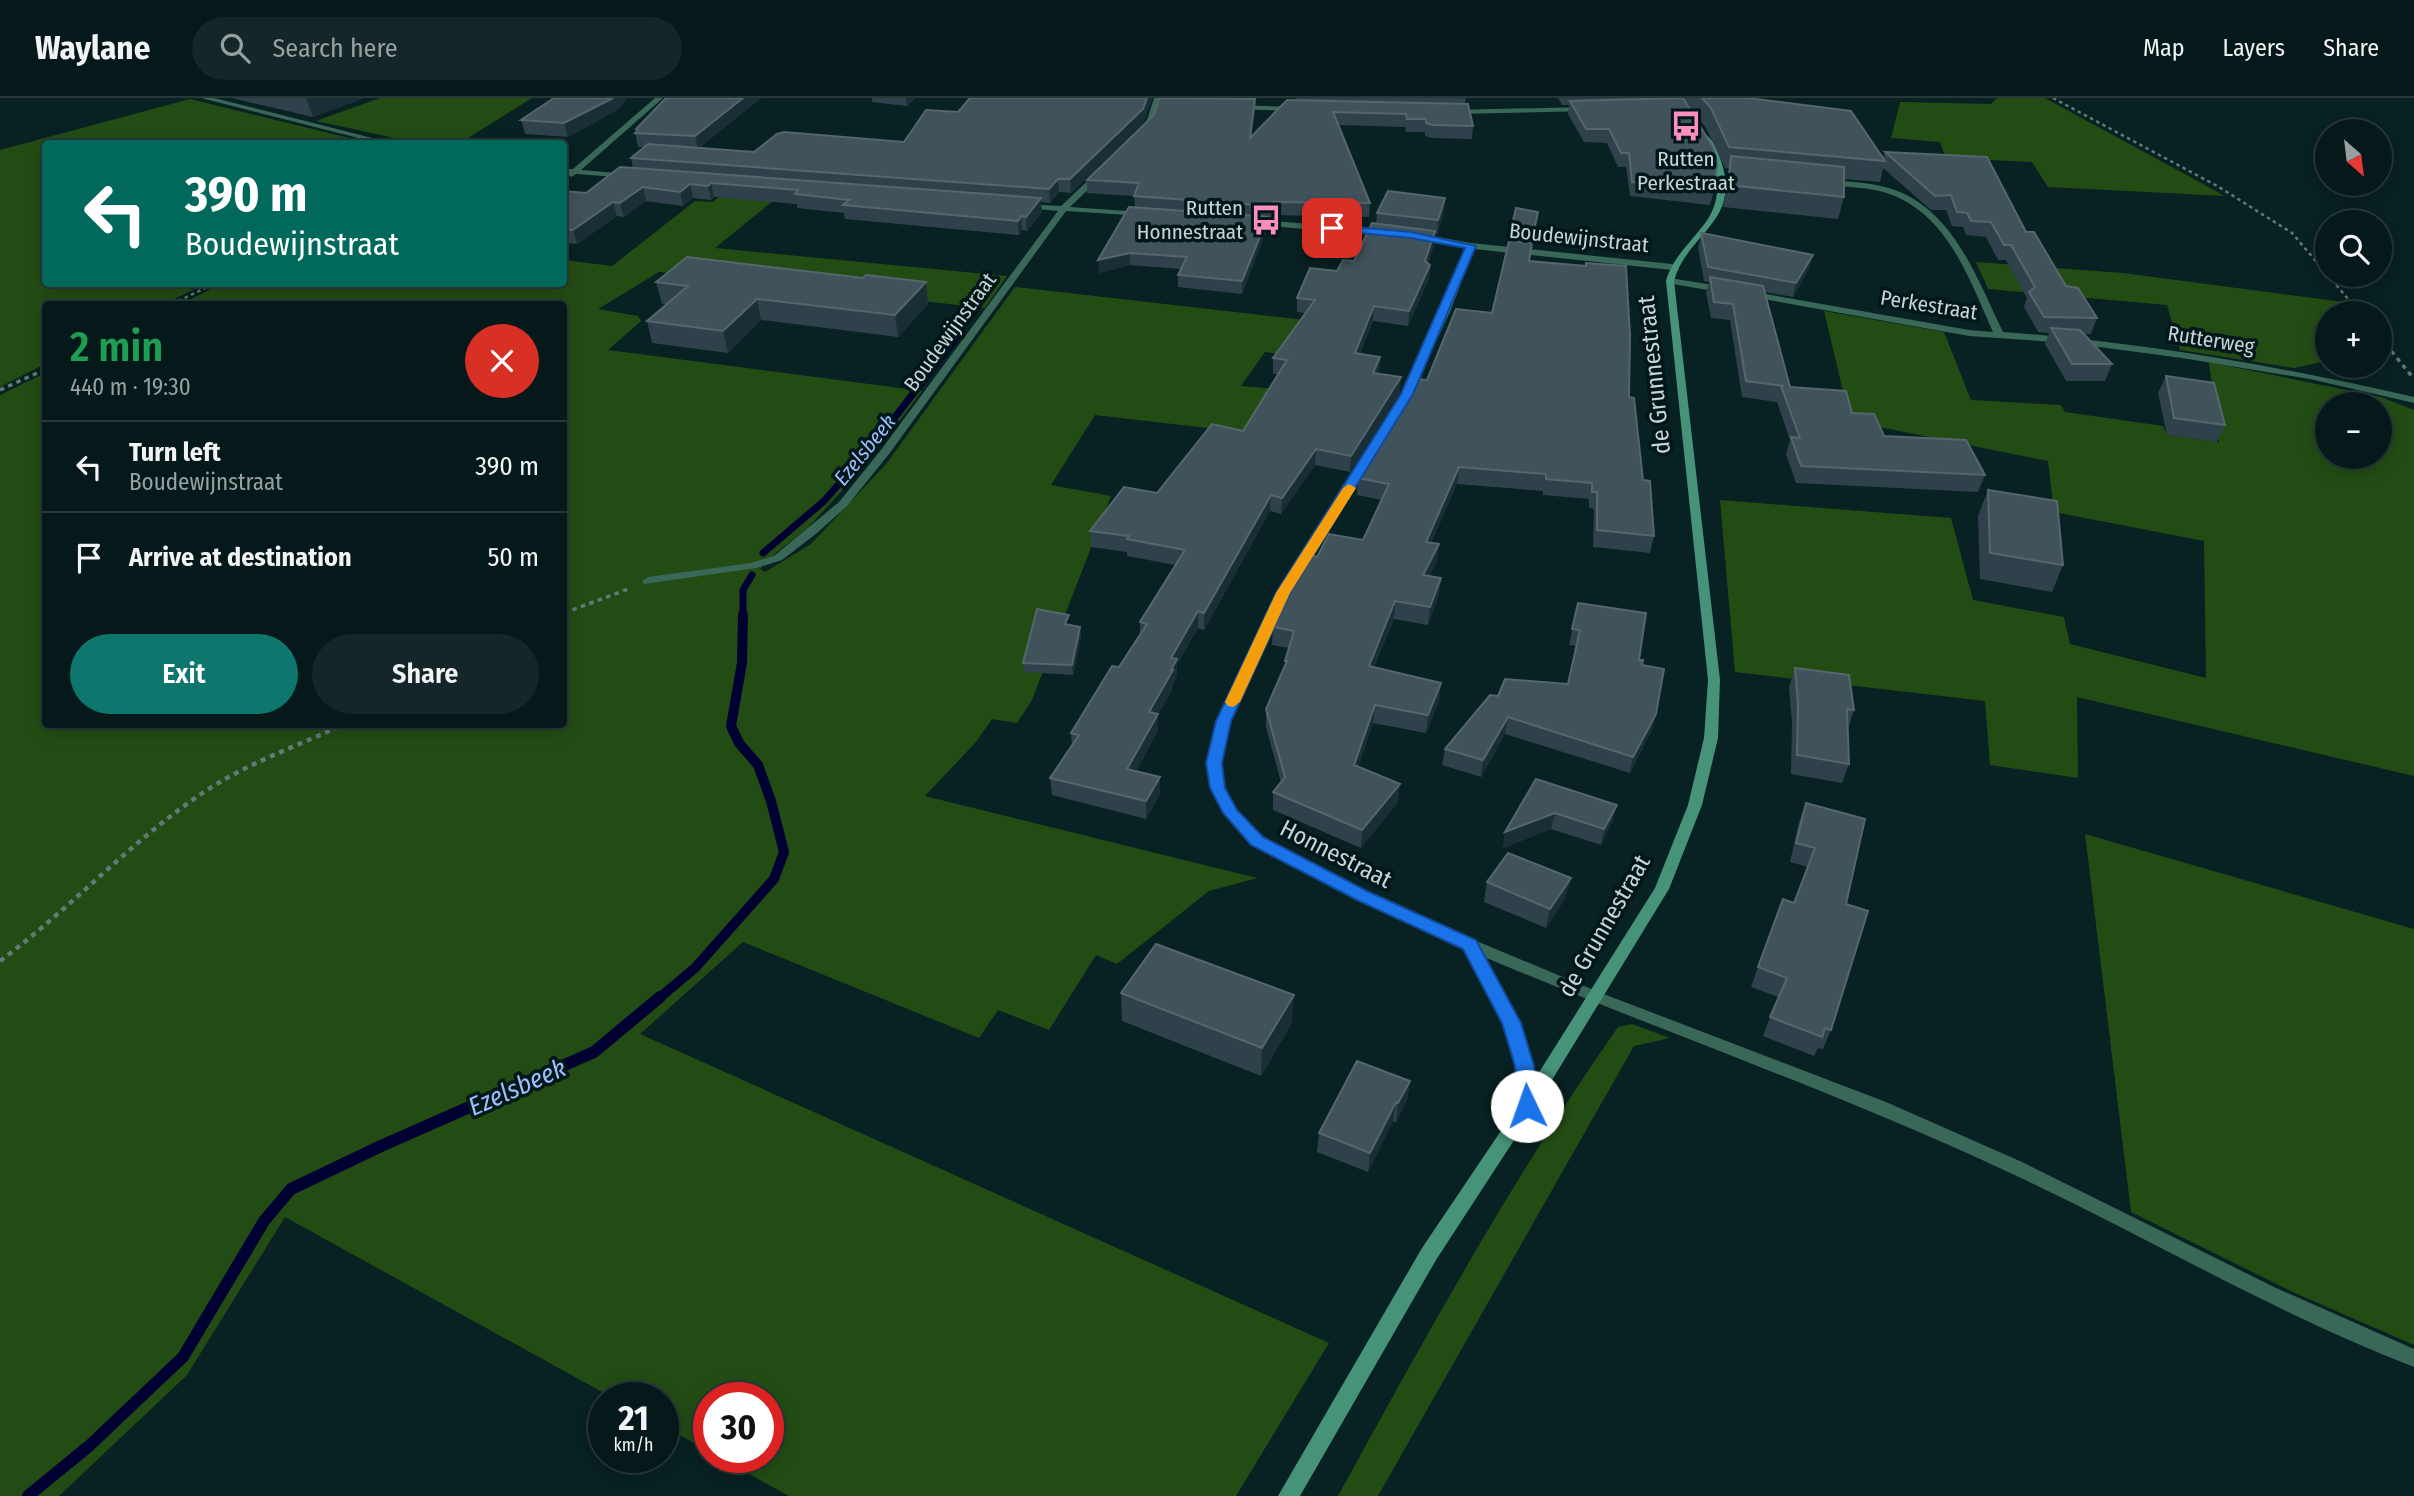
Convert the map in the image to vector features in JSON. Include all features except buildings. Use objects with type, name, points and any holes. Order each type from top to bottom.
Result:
[{"type":"street","points":[[205,98],[377,140]]},
{"type":"street","points":[[567,177],[659,98]]},
{"type":"street","points":[[1136,138],[1149,124],[1157,102],[1170,106]]},
{"type":"street","points":[[1225,107],[1307,109]]},
{"type":"street","points":[[1444,112],[1591,109]]},
{"type":"street","points":[[1672,267],[1713,220],[1722,189],[1718,159],[1698,126]]},
{"type":"street","name":"Boudewijnstraat","points":[[648,581],[752,565],[778,558],[843,504],[885,452],[1063,209],[1111,163]]},
{"type":"street","points":[[567,171],[645,177]]},
{"type":"street","points":[[1721,172],[1735,173]]},
{"type":"street","name":"Perkestraat","points":[[1816,181],[1874,188],[1897,194],[1930,217],[1954,245],[1999,335]]},
{"type":"street","points":[[1021,206],[1158,215]]},
{"type":"street","points":[[1240,221],[1398,234]]},
{"type":"street","name":"Boudewijnstraat","points":[[1411,235],[1471,246],[1672,267]]},
{"type":"street","points":[[1395,415],[1444,312],[1471,246]]},
{"type":"street","name":"de Grunnestraat","points":[[1288,1496],[1429,1254],[1527,1106],[1661,889],[1695,806],[1711,738],[1714,680],[1670,281],[1672,267]]},
{"type":"street","name":"Perkestraat","points":[[1670,281],[1999,335]]},
{"type":"street","name":"Rutterweg","points":[[1999,335],[2161,351],[2310,376],[2414,400]]},
{"type":"street","name":"Honnestraat","points":[[1383,435],[1283,593],[1224,721],[1214,763],[1217,788],[1231,813],[1257,841],[1361,895],[1469,944],[1595,997],[1905,1118],[2016,1167],[2267,1293],[2414,1358]]},
{"type":"street","points":[[1469,944],[1512,1023],[1525,1066],[1527,1106]]},
{"type":"path","points":[[2053,98],[2219,187],[2292,233],[2350,301]]},
{"type":"path","points":[[178,301],[208,287]]},
{"type":"path","points":[[2392,352],[2414,379]]},
{"type":"path","points":[[0,390],[42,371]]},
{"type":"path","points":[[567,612],[648,581]]},
{"type":"path","points":[[0,961],[34,937],[119,860],[199,795],[237,771],[336,728]]},
{"type":"green space","points":[[380,98],[532,98],[465,140],[403,140],[316,121]]},
{"type":"green space","points":[[1997,98],[2045,98],[2225,196],[2048,187],[2032,162],[1946,158],[1940,142],[1891,138],[1900,102],[1991,104]]},
{"type":"green space","points":[[190,99],[358,140],[42,140],[42,287],[199,287],[170,301],[42,301],[42,366],[0,387],[0,150]]},
{"type":"green space","points":[[730,188],[784,192],[715,248],[1007,276],[985,308],[659,272],[598,309],[638,316],[641,321],[608,350],[922,391],[870,458],[828,506],[760,569],[765,572],[811,544],[886,464],[1015,287],[1322,322],[1303,357],[1265,352],[1241,386],[1278,389],[1250,433],[1095,415],[1051,485],[1111,496],[1032,700],[1017,723],[992,719],[976,742],[925,796],[1257,878],[1209,891],[1117,964],[1096,955],[1049,1030],[998,1010],[979,1038],[743,942],[640,1034],[1329,1343],[1236,1496],[789,1496],[747,1473],[784,1473],[784,1382],[693,1382],[693,1442],[679,1435],[679,1382],[588,1382],[588,1384],[285,1217],[187,1375],[59,1496],[0,1496],[0,395],[42,374],[42,728],[567,728],[567,301],[187,301],[215,287],[567,287],[567,260],[612,266],[695,201],[713,202]]},
{"type":"green space","points":[[1976,262],[2123,273],[2336,301],[2315,301],[2315,364],[2294,368],[2180,350],[2167,305],[1988,289]]},
{"type":"green space","points":[[1824,311],[1944,332],[1971,400],[2061,405],[2065,412],[2163,426],[2167,435],[2219,442],[2209,362],[2356,392],[2315,392],[2315,469],[2392,469],[2392,401],[2414,410],[2414,776],[2077,697],[2078,778],[1990,765],[1985,701],[1735,672],[1720,500],[1951,518],[1973,600],[2064,617],[2070,644],[2206,678],[2204,541],[2054,512],[2048,461],[1850,421]]},
{"type":"green space","points":[[2085,834],[2414,929],[2414,1345],[2295,1293],[2131,1212]]},
{"type":"green space","points":[[1632,1024],[1670,1038],[1634,1046],[1378,1496],[1338,1496],[1437,1317],[1543,1141],[1618,1027]]},
{"type":"waterway","name":"Ezelsbeek","points":[[970,318],[997,281]]},
{"type":"waterway","name":"Ezelsbeek","points":[[763,553],[824,501],[875,443],[957,337]]},
{"type":"waterway","name":"Ezelsbeek","points":[[743,615],[743,590],[752,575]]},
{"type":"waterway","name":"Ezelsbeek","points":[[658,999],[695,968],[774,879],[784,852],[771,801],[758,765],[739,743],[731,726],[742,663],[743,615]]},
{"type":"waterway","name":"Ezelsbeek","points":[[28,1496],[89,1446],[183,1357],[264,1221],[291,1189],[381,1146],[594,1052],[660,997]]},
{"type":"slow traffic","points":[[1233,702],[1283,593],[1349,488]]},
{"type":"place","name":"Rutten Perkestraat","points":[[1686,126]]},
{"type":"place","name":"Rutten Honnestraat","points":[[1266,220]]},
{"type":"route","points":[[1332,228],[1411,235],[1471,246],[1407,394],[1283,593],[1224,721],[1214,763],[1217,788],[1231,813],[1257,841],[1361,895],[1469,944],[1512,1023],[1525,1066],[1527,1106]]}]
